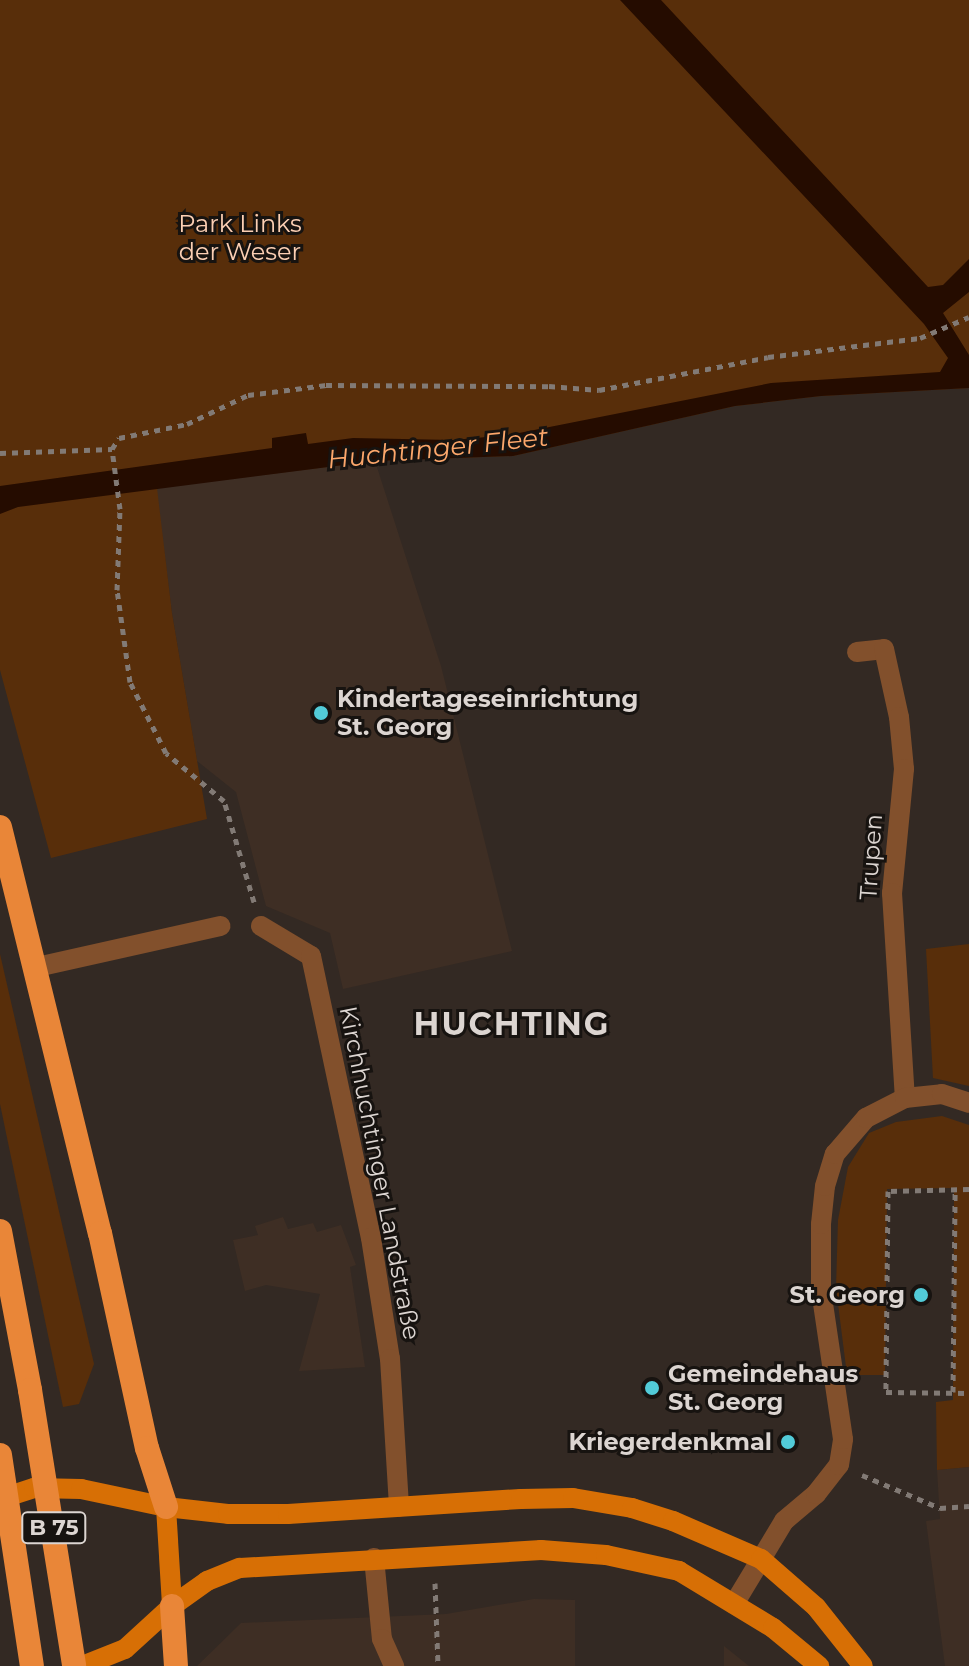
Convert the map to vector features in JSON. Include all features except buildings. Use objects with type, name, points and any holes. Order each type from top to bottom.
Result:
[{"type":"highway","points":[[0,827],[37,967],[141,1423],[166,1507]]},
{"type":"highway","name":"B 75","points":[[0,1231],[30,1390],[74,1666]]},
{"type":"highway","name":"B 75","points":[[0,1455],[32,1666]]},
{"type":"highway","points":[[172,1606],[176,1666]]},
{"type":"main road","points":[[0,1499],[34,1488],[81,1489],[199,1513],[288,1514],[573,1498],[632,1508],[673,1521],[761,1559],[816,1607],[863,1666]]},
{"type":"main road","points":[[166,1507],[172,1606]]},
{"type":"main road","points":[[82,1666],[125,1649],[172,1606],[207,1581],[240,1568],[541,1550],[606,1555],[679,1571],[773,1628],[819,1666]]},
{"type":"street","name":"Trupen","points":[[857,652],[884,649],[899,717],[904,769],[892,893],[905,1098]]},
{"type":"street","points":[[37,967],[220,926]]},
{"type":"street","name":"Kirchhuchtinger Landstraße","points":[[261,926],[311,956],[374,1253],[390,1359],[399,1507]]},
{"type":"street","points":[[734,1604],[784,1521],[816,1494],[839,1465],[843,1439],[821,1290],[825,1186],[835,1154],[854,1129],[882,1108],[905,1098],[942,1094],[969,1103]]},
{"type":"street","points":[[374,1558],[382,1639],[394,1666]]},
{"type":"path","points":[[261,926],[224,801],[166,753],[130,682],[117,590],[120,509],[112,449],[119,438],[187,424],[248,395],[326,385],[549,386],[599,390],[768,357],[920,338],[969,317]]},
{"type":"path","points":[[0,453],[112,449]]},
{"type":"path","points":[[969,1189],[888,1191],[886,1392],[969,1393]]},
{"type":"path","points":[[953,1392],[955,1190]]},
{"type":"path","points":[[839,1465],[940,1508],[969,1506]]},
{"type":"path","points":[[433,1555],[438,1666]]},
{"type":"shaded area","name":"Kindertageseinrichtung St. Georg","points":[[375,461],[441,666],[512,951],[343,989],[330,933],[266,906],[236,792],[197,761],[172,613],[156,488]]},
{"type":"shaded area","points":[[283,1217],[288,1229],[313,1223],[317,1232],[341,1225],[356,1265],[350,1267],[365,1367],[299,1371],[320,1294],[266,1285],[245,1291],[233,1240],[258,1235],[255,1226]]},
{"type":"shaded area","points":[[969,1467],[969,1666],[945,1666],[926,1521],[940,1519],[937,1470]]},
{"type":"shaded area","points":[[534,1599],[575,1600],[575,1666],[197,1666],[241,1623],[446,1614]]},
{"type":"shaded area","points":[[724,1646],[749,1666],[724,1666]]},
{"type":"green space","name":"Park Links der Weser","points":[[0,0],[969,0],[969,388],[821,396],[735,406],[513,456],[375,461],[157,488],[172,613],[207,819],[51,858],[0,670]]},
{"type":"green space","points":[[969,944],[969,1086],[933,1078],[926,949]]},
{"type":"green space","points":[[0,954],[94,1364],[79,1404],[63,1407],[0,1104]]},
{"type":"green space","points":[[942,1116],[969,1125],[969,1467],[937,1470],[936,1402],[953,1400],[954,1188],[887,1189],[885,1375],[847,1375],[836,1288],[838,1220],[848,1167],[869,1133],[896,1122]]},
{"type":"water","name":"Huchtinger Fleet","points":[[620,0],[661,0],[928,287],[943,285],[969,259],[969,292],[943,313],[969,355],[969,388],[821,396],[735,406],[513,456],[375,461],[18,507],[0,514],[0,486],[272,448],[272,438],[306,433],[308,444],[353,438],[453,440],[509,435],[771,383],[940,372],[948,358],[924,324]]},
{"type":"place","name":"Kindertageseinrichtung St. Georg","points":[[321,713]]},
{"type":"place","name":"St. Georg","points":[[921,1295]]},
{"type":"place","name":"Gemeindehaus St. Georg","points":[[652,1388]]},
{"type":"place","name":"Kriegerdenkmal","points":[[788,1442]]},
{"type":"district","name":"HUCHTING","points":[[512,1024]]}]
